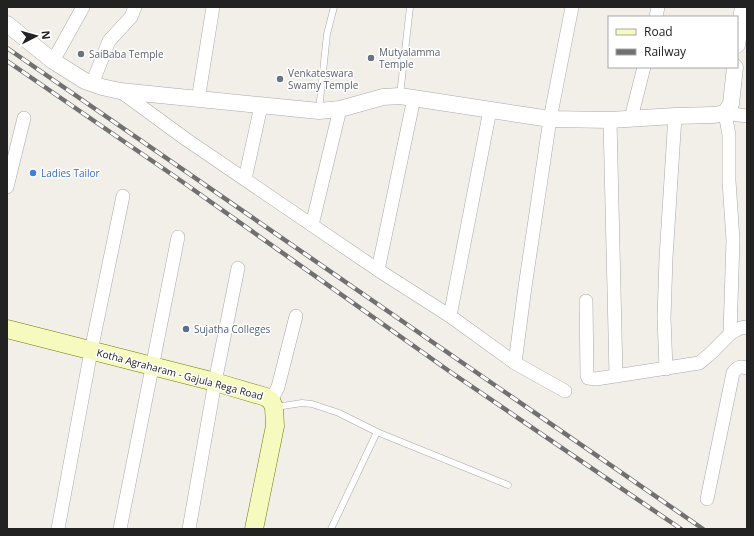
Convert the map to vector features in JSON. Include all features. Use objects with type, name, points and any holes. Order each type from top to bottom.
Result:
[{"type":"main road","name":"Kotha Agraharam - Gajula Rega Road","points":[[7,329],[215,382],[266,397],[273,404],[275,426],[254,529]]},
{"type":"street","points":[[53,61],[83,7]]},
{"type":"street","points":[[92,84],[109,41],[131,17],[135,7]]},
{"type":"street","points":[[198,100],[213,7]]},
{"type":"street","points":[[516,363],[525,287],[550,119],[572,7]]},
{"type":"street","points":[[738,39],[743,7]]},
{"type":"street","points":[[7,24],[53,61],[85,81],[120,91],[319,111],[340,109],[383,97],[407,97],[550,119],[610,120],[714,115],[725,113],[747,116]]},
{"type":"street","points":[[631,118],[644,68]]},
{"type":"street","points":[[730,333],[733,240],[729,181],[729,135],[725,113],[730,104],[735,68]]},
{"type":"street","points":[[120,91],[188,140],[378,270],[450,316],[516,363],[565,391]]},
{"type":"street","points":[[378,270],[407,97]]},
{"type":"street","points":[[245,179],[261,106]]},
{"type":"street","points":[[312,225],[340,109]]},
{"type":"street","points":[[450,316],[490,110]]},
{"type":"street","points":[[666,368],[664,318],[666,258],[675,116]]},
{"type":"street","points":[[7,187],[24,118]]},
{"type":"street","points":[[610,120],[616,375]]},
{"type":"street","points":[[58,529],[91,350],[123,196]]},
{"type":"street","points":[[120,529],[178,237]]},
{"type":"street","points":[[189,529],[215,382],[238,268]]},
{"type":"street","points":[[586,301],[588,378],[596,379],[699,363],[708,356],[730,333],[737,329],[747,327]]},
{"type":"street","points":[[273,404],[296,316]]},
{"type":"street","points":[[707,499],[733,373],[737,368],[747,368]]},
{"type":"lane","points":[[319,111],[327,34],[334,7]]},
{"type":"lane","points":[[407,97],[410,7]]},
{"type":"lane","points":[[273,404],[312,404],[339,413],[377,432],[508,485]]},
{"type":"lane","points":[[331,529],[377,432]]},
{"type":"railway","points":[[7,48],[703,529]]},
{"type":"railway","points":[[7,61],[177,178],[449,371],[681,529]]},
{"type":"place","name":"SaiBaba Temple","points":[[81,54]]},
{"type":"place","name":"Mutyalamma Temple","points":[[371,58]]},
{"type":"place","name":"Venkateswara Swamy Temple","points":[[280,79]]},
{"type":"place","name":"Ladies Tailor","points":[[33,173]]},
{"type":"place","name":"Sujatha Colleges","points":[[186,329]]}]
